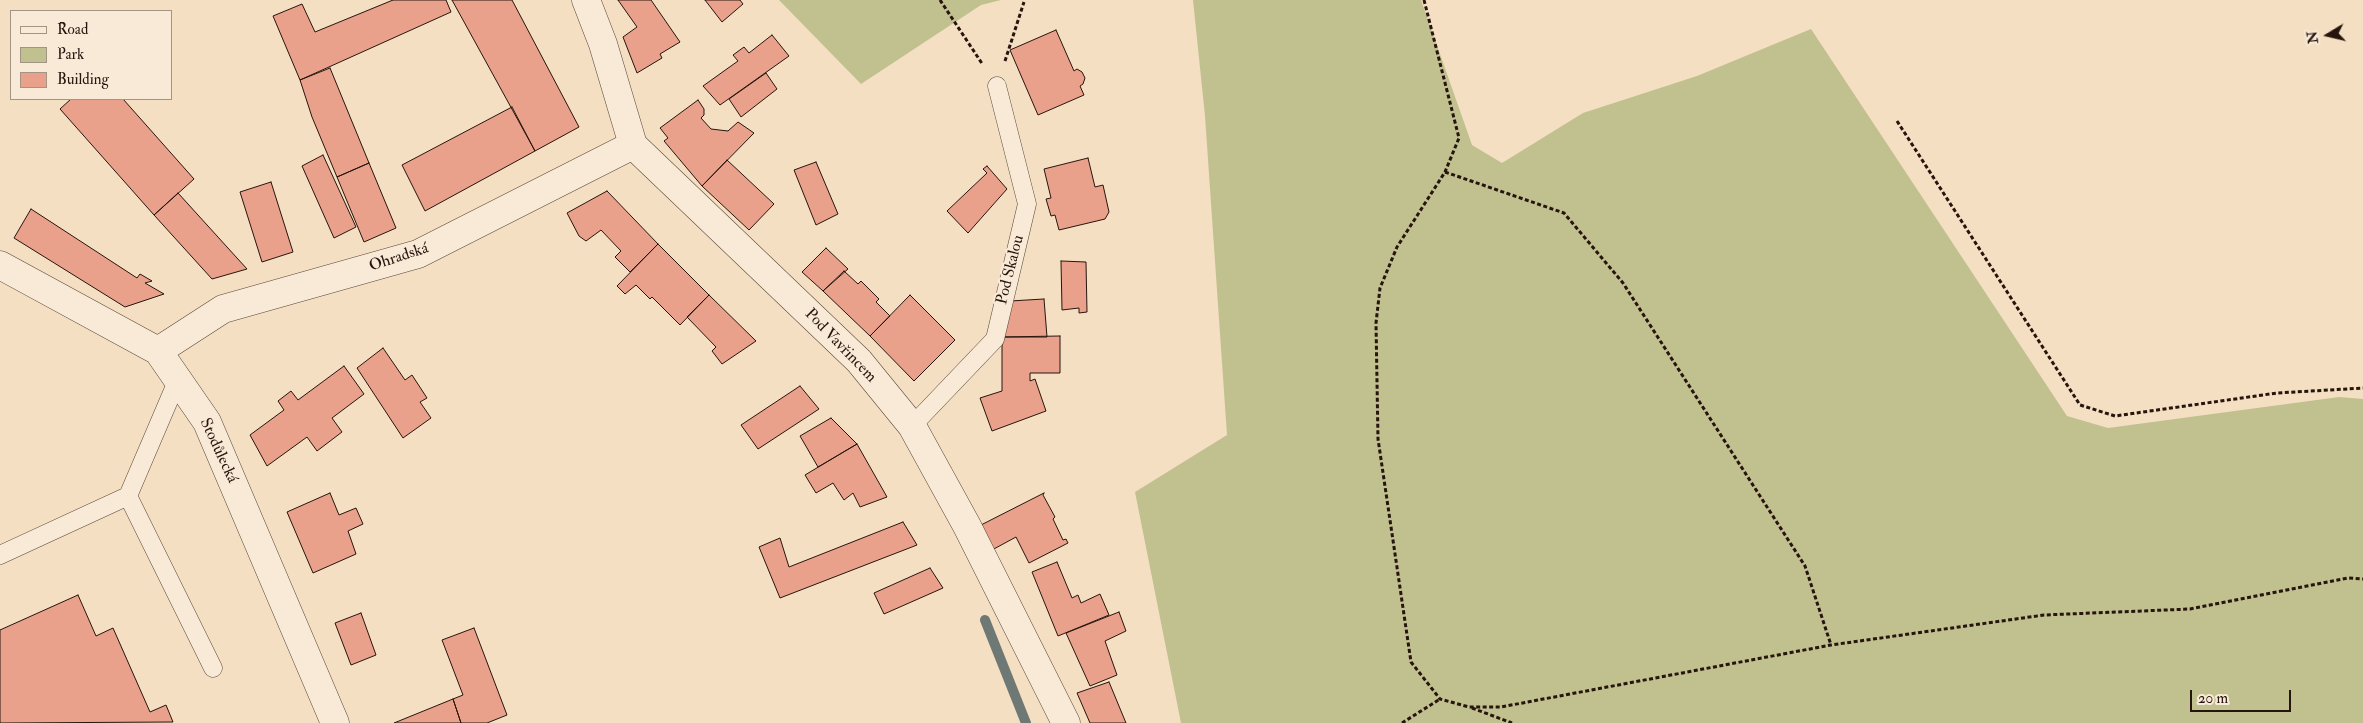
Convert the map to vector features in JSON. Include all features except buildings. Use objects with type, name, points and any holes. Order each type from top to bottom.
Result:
[{"type":"street","name":"Pod Vavřincem","points":[[586,0],[603,44],[633,145],[858,361],[912,426],[967,526],[1066,723]]},
{"type":"street","name":"Ohradská","points":[[158,351],[223,309],[418,254],[633,145]]},
{"type":"street","name":"Stodůlecká","points":[[0,265],[158,351],[207,422],[335,723]]},
{"type":"lane","name":"Pod Skalou","points":[[912,426],[995,339],[1027,204],[997,86]]},
{"type":"lane","points":[[0,555],[128,496],[178,379]]},
{"type":"lane","points":[[128,496],[213,668]]},
{"type":"path","points":[[940,0],[997,86]]},
{"type":"path","points":[[1424,0],[1459,138],[1445,172],[1397,247],[1380,288],[1376,323],[1378,439],[1410,662],[1440,699],[1469,707],[1512,723]]},
{"type":"path","points":[[997,86],[1024,2]]},
{"type":"path","points":[[1897,120],[2080,405],[2115,416],[2277,393],[2363,388]]},
{"type":"path","points":[[1445,172],[1564,213],[1623,283],[1805,566],[1831,646]]},
{"type":"path","points":[[1469,707],[1501,707],[1831,646],[2044,615],[2190,609],[2348,578],[2363,579]]},
{"type":"path","points":[[1402,723],[1440,699]]},
{"type":"green space","points":[[779,0],[1001,0],[981,5],[861,84]]},
{"type":"green space","points":[[1193,0],[1421,0],[1472,145],[1502,163],[1583,113],[1697,76],[1811,29],[2067,416],[2108,428],[2339,397],[2363,399],[2363,723],[1181,723],[1135,492],[1227,435],[1205,116]]},
{"type":"waterway","points":[[985,620],[1026,723]]}]
